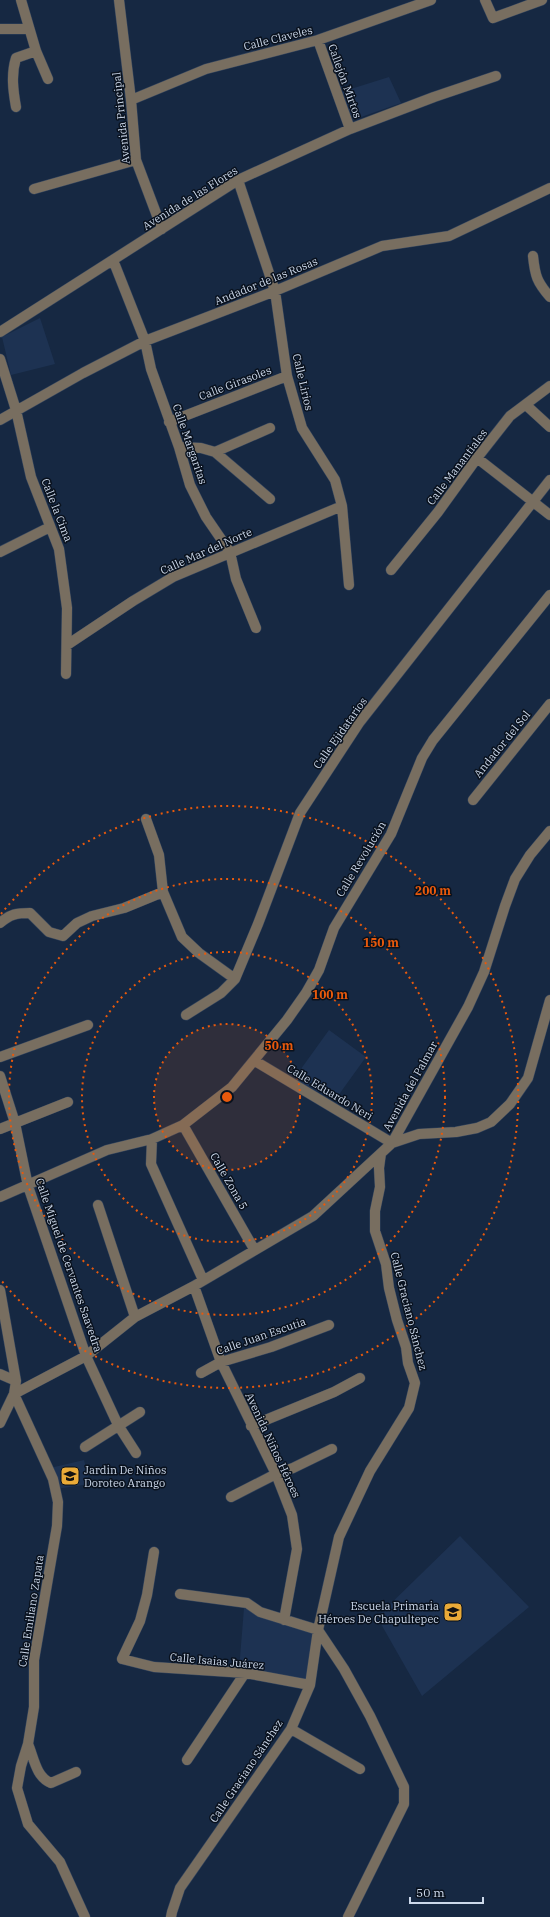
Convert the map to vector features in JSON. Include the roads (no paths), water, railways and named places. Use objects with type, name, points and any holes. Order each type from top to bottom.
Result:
[{"type":"street","points":[[21,0],[28,29],[48,79]]},
{"type":"street","name":"Avenida Principal","points":[[119,0],[131,100],[136,160],[162,229]]},
{"type":"street","name":"Calle Claveles","points":[[131,100],[206,69],[318,40],[431,0]]},
{"type":"street","points":[[485,0],[493,18],[542,0]]},
{"type":"street","points":[[0,30],[28,29]]},
{"type":"street","name":"Callejón Mirtos","points":[[318,40],[350,129]]},
{"type":"street","points":[[16,107],[13,88],[13,68],[16,58],[36,51]]},
{"type":"street","name":"Avenida de las Flores","points":[[0,332],[238,180],[350,129],[496,76]]},
{"type":"street","points":[[34,189],[136,160]]},
{"type":"street","name":"Calle Lirios","points":[[238,180],[275,291],[287,376],[302,428],[335,480],[342,506],[349,586]]},
{"type":"street","name":"Andador de las Rosas","points":[[0,420],[104,361],[145,341],[275,291],[382,246],[449,236],[550,188]]},
{"type":"street","points":[[533,256],[535,274],[539,284],[550,297]]},
{"type":"street","name":"Calle Margaritas","points":[[113,260],[145,341],[151,369],[179,447],[190,485],[206,517],[230,552],[236,579],[256,628]]},
{"type":"street","name":"Calle la Cima","points":[[0,359],[16,410],[31,477],[59,549],[67,608],[68,645],[66,674]]},
{"type":"street","name":"Calle Girasoles","points":[[169,422],[287,376]]},
{"type":"street","name":"Calle Manantiales","points":[[391,570],[438,512],[510,416],[550,386]]},
{"type":"street","points":[[526,405],[550,427]]},
{"type":"street","points":[[215,452],[270,428]]},
{"type":"street","points":[[179,447],[201,448],[215,452],[270,499]]},
{"type":"street","points":[[477,458],[550,515]]},
{"type":"street","name":"Calle Ejidatarios","points":[[186,1016],[221,993],[235,979],[258,924],[300,813],[359,723],[550,480]]},
{"type":"street","name":"Calle Mar del Norte","points":[[68,645],[133,601],[173,577],[342,506]]},
{"type":"street","points":[[0,552],[50,527]]},
{"type":"street","name":"Calle Revolución","points":[[0,1197],[107,1150],[152,1139],[183,1125],[232,1087],[288,1020],[316,976],[334,928],[391,834],[422,758],[433,740],[550,595]]},
{"type":"street","name":"Andador del Sol","points":[[473,800],[550,704]]},
{"type":"street","points":[[146,819],[159,855],[163,892],[182,937],[199,953],[235,979]]},
{"type":"street","name":"Avenida del Palmar","points":[[14,1394],[86,1356],[135,1317],[194,1286],[254,1249],[313,1216],[392,1143],[468,1007],[484,972],[515,879],[530,854],[550,833]]},
{"type":"street","points":[[0,923],[8,916],[17,913],[30,913],[49,932],[63,936],[77,923],[92,916],[124,908],[163,892]]},
{"type":"street","points":[[392,1143],[419,1134],[456,1132],[477,1128],[491,1122],[501,1113],[510,1104],[528,1078],[550,1000]]},
{"type":"street","points":[[0,1057],[88,1026]]},
{"type":"street","name":"Calle Eduardo Neri","points":[[255,1061],[392,1143]]},
{"type":"street","name":"Calle Miguel de Cervantes Saavedra","points":[[0,1076],[16,1124],[28,1186],[86,1356],[118,1425],[136,1453]]},
{"type":"street","points":[[0,1129],[16,1124],[68,1102]]},
{"type":"street","name":"Calle Zona 5","points":[[183,1125],[254,1249]]},
{"type":"street","points":[[152,1139],[150,1164],[203,1280]]},
{"type":"street","name":"Calle Graciano Sánchez","points":[[172,1917],[172,1912],[180,1888],[291,1729],[310,1685],[318,1630],[339,1537],[370,1471],[409,1408],[415,1383],[408,1363],[406,1347],[389,1288],[386,1264],[375,1231],[375,1212],[380,1187],[379,1168],[381,1153]]},
{"type":"street","points":[[98,1205],[135,1317]]},
{"type":"street","name":"Avenida Niños Héroes","points":[[194,1286],[221,1362],[251,1426],[276,1474],[292,1515],[297,1544],[284,1620]]},
{"type":"street","points":[[0,1290],[16,1381],[14,1394],[0,1423]]},
{"type":"street","name":"Calle Juan Escutia","points":[[201,1373],[221,1362],[272,1347],[329,1325]]},
{"type":"street","points":[[0,1374],[16,1381]]},
{"type":"street","points":[[251,1426],[334,1392],[360,1378]]},
{"type":"street","name":"Calle Emiliano Zapata","points":[[14,1394],[53,1479],[58,1502],[57,1526],[34,1660],[34,1707],[28,1744],[21,1766],[17,1788],[28,1824],[60,1862],[85,1917]]},
{"type":"street","points":[[84,1447],[140,1412]]},
{"type":"street","points":[[231,1497],[276,1474],[293,1468],[332,1449]]},
{"type":"street","name":"Calle Isaias Juárez","points":[[154,1552],[147,1595],[140,1620],[122,1659],[154,1667],[245,1673],[310,1685]]},
{"type":"street","points":[[180,1594],[247,1603],[260,1612],[318,1630],[344,1669],[370,1716],[404,1787],[404,1804],[348,1917]]},
{"type":"street","points":[[187,1760],[245,1673]]},
{"type":"street","points":[[291,1729],[360,1769]]},
{"type":"street","points":[[28,1744],[40,1776],[44,1780],[51,1783],[76,1772]]},
{"type":"place","name":"Jardin De Niños Doroteo Arango","points":[[70,1476]]},
{"type":"place","name":"Escuela Primaria Héroes De Chapultepec","points":[[453,1612]]}]
